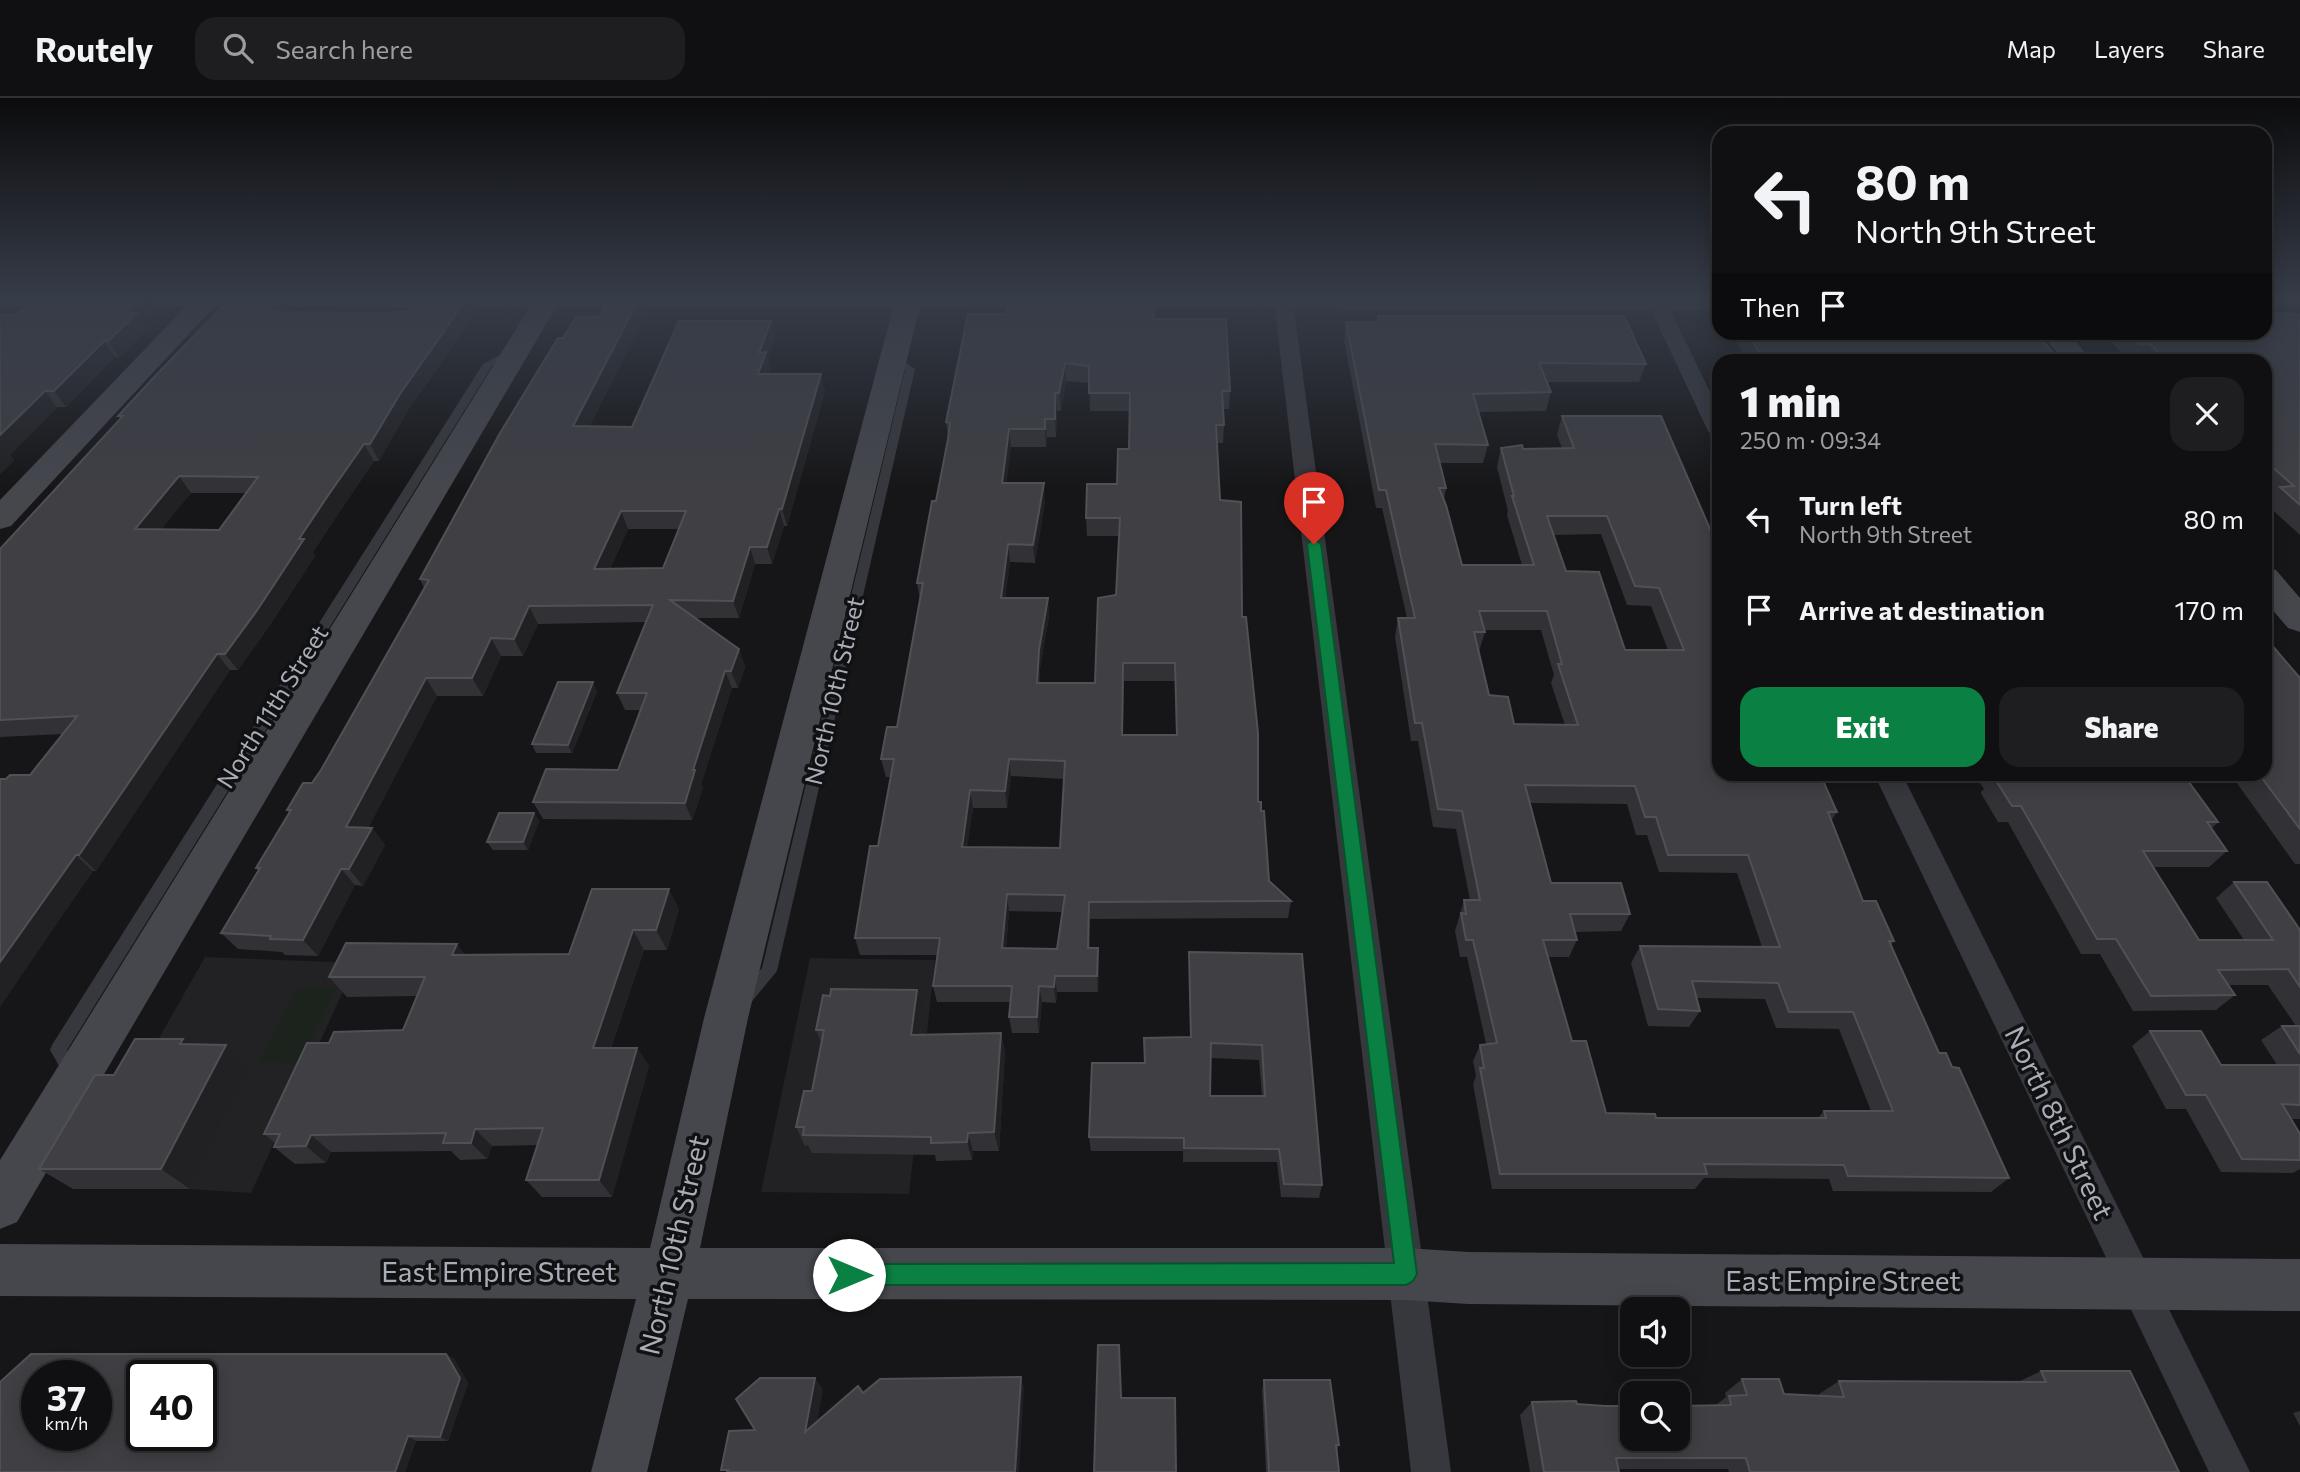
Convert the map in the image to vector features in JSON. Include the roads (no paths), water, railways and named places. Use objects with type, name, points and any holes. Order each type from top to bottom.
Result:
[{"type":"main road","points":[[0,519],[149,361]]},
{"type":"main road","name":"North 11th Street","points":[[0,1205],[511,361]]},
{"type":"main road","name":"North 10th Street","points":[[619,1472],[683,1216],[726,1018],[892,361]]},
{"type":"main road","points":[[2272,587],[2300,620]]},
{"type":"main road","name":"East Empire Street","points":[[0,1270],[1406,1274],[1468,1278],[2300,1285]]},
{"type":"street","points":[[1291,361],[1431,1472]]},
{"type":"street","points":[[1685,361],[1712,417]]},
{"type":"street","name":"North 8th Street","points":[[1891,781],[2230,1472]]}]
